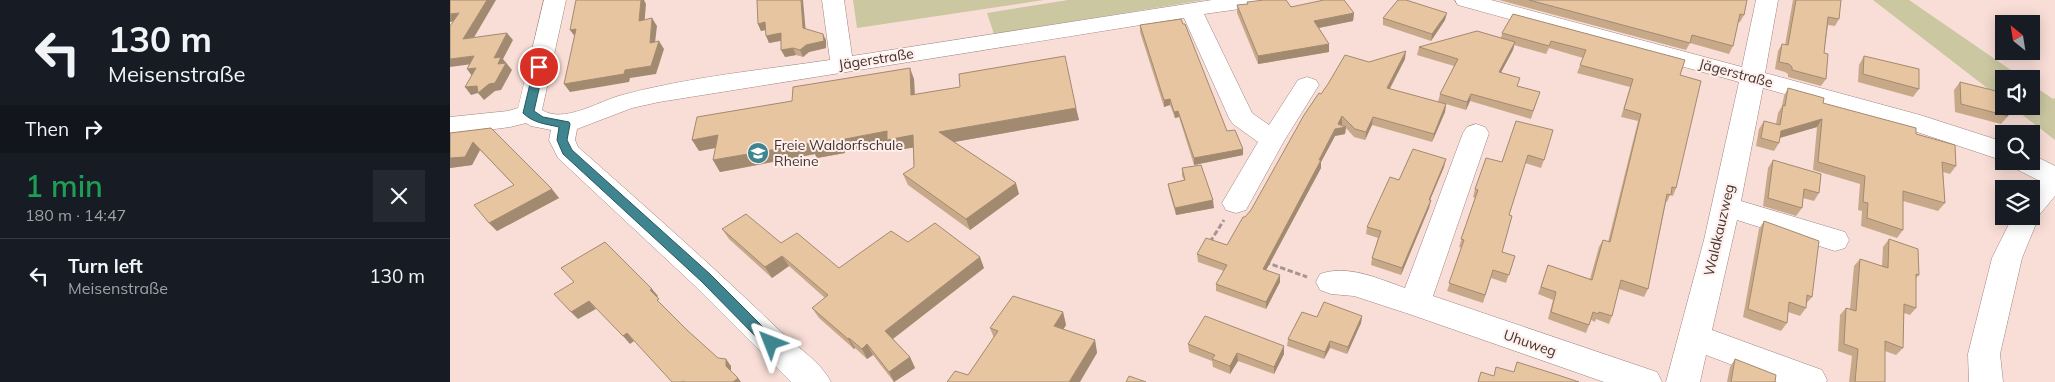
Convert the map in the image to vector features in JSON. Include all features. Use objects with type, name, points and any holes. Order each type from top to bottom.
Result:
[{"type":"street","points":[[529,113],[555,0]]},
{"type":"street","points":[[834,0],[842,64]]},
{"type":"street","name":"Jägerstraße","points":[[565,124],[625,102],[659,94],[1254,0]]},
{"type":"street","name":"Jägerstraße","points":[[1466,0],[1753,78],[1888,112],[1995,149]]},
{"type":"street","name":"Waldkauzweg","points":[[1683,382],[1695,337],[1753,78],[1767,0]]},
{"type":"street","points":[[1191,10],[1242,118],[1272,140]]},
{"type":"street","points":[[1236,203],[1272,140],[1307,85]]},
{"type":"street","points":[[450,126],[510,118],[529,113],[540,120],[565,124],[562,140],[567,152],[705,277],[784,356],[814,382]]},
{"type":"street","points":[[1414,303],[1476,133]]},
{"type":"street","points":[[2040,170],[2055,177],[2040,196]]},
{"type":"street","points":[[1724,206],[1835,240]]},
{"type":"street","points":[[1986,382],[1984,354],[2007,258],[2023,225]]},
{"type":"street","name":"Uhuweg","points":[[1331,282],[1354,284],[1414,303],[1645,382]]},
{"type":"street","points":[[1695,337],[1810,380]]},
{"type":"path","points":[[1219,245],[1210,242],[1236,203]]},
{"type":"path","points":[[1264,261],[1309,277],[1331,282]]},
{"type":"shaded area","points":[[853,0],[1044,0],[857,28]]},
{"type":"shaded area","points":[[1068,0],[1204,0],[994,34],[987,13]]},
{"type":"shaded area","points":[[1873,0],[1909,0],[2011,70],[1995,70],[1995,94]]},
{"type":"shaded area","points":[[2040,90],[2053,99],[2055,98],[2055,140],[2040,128],[2040,125],[2036,125],[2023,115],[2040,115]]},
{"type":"building","points":[[450,0],[487,0],[463,39],[507,33],[494,58],[501,57],[498,64],[506,63],[495,83],[489,84],[478,93],[477,86],[465,87],[476,68],[467,69],[474,56],[450,59],[450,26],[459,13],[450,14]]},
{"type":"building","points":[[576,0],[641,0],[639,21],[652,18],[650,43],[659,41],[651,66],[625,70],[624,74],[564,84],[576,29],[570,30]]},
{"type":"building","points":[[757,0],[801,0],[803,28],[823,34],[824,41],[806,45],[800,50],[793,48],[781,50],[781,33],[766,36],[765,22],[758,24]]},
{"type":"building","points":[[1264,0],[1286,0],[1291,7],[1324,0],[1344,0],[1354,13],[1314,21],[1329,44],[1258,56],[1237,5]]},
{"type":"building","points":[[1398,0],[1406,0],[1447,13],[1432,34],[1383,18]]},
{"type":"building","points":[[1529,0],[1747,0],[1744,15],[1740,14],[1733,46],[1692,35],[1690,43]]},
{"type":"building","points":[[1796,0],[1841,0],[1839,19],[1828,17],[1824,53],[1828,54],[1826,79],[1792,70],[1789,64],[1779,62],[1782,44],[1788,45]]},
{"type":"building","points":[[1513,14],[1685,60],[1680,75],[1701,81],[1676,188],[1672,187],[1671,195],[1667,194],[1648,289],[1621,280],[1612,316],[1593,312],[1589,325],[1551,312],[1556,292],[1541,287],[1548,265],[1592,280],[1603,240],[1610,242],[1641,114],[1624,109],[1633,79],[1580,65],[1586,50],[1551,41],[1549,46],[1502,33]]},
{"type":"building","points":[[1181,19],[1183,24],[1185,24],[1227,131],[1235,130],[1243,149],[1194,158],[1178,111],[1174,112],[1170,99],[1164,100],[1140,25]]},
{"type":"building","points":[[1477,31],[1515,42],[1499,72],[1520,78],[1517,86],[1540,92],[1533,111],[1471,94],[1467,102],[1440,94],[1458,59],[1419,47]]},
{"type":"building","points":[[1406,51],[1387,88],[1446,104],[1434,134],[1373,117],[1366,132],[1355,129],[1342,116],[1338,124],[1346,127],[1335,129],[1319,160],[1321,160],[1263,269],[1280,275],[1266,302],[1216,284],[1227,265],[1197,254],[1206,238],[1227,245],[1243,217],[1251,210],[1304,115],[1319,93],[1321,94],[1328,84],[1345,55],[1369,62]]},
{"type":"building","points":[[1065,56],[1076,108],[939,132],[1016,183],[966,219],[903,174],[914,167],[913,135],[887,140],[887,131],[811,147],[812,143],[713,160],[718,135],[692,140],[697,117],[792,101],[793,87],[910,68],[911,95],[960,87],[959,74]]},
{"type":"building","points":[[1864,56],[1919,69],[1919,89],[1863,74]]},
{"type":"building","points":[[1960,82],[1995,91],[1995,113],[1961,104]]},
{"type":"building","points":[[1788,88],[1824,98],[1823,103],[1916,128],[1916,134],[1955,145],[1956,166],[1942,162],[1945,203],[1903,191],[1903,230],[1867,218],[1868,203],[1863,202],[1865,176],[1818,162],[1822,119],[1781,131],[1779,143],[1761,138],[1764,121],[1780,125]]},
{"type":"building","points":[[1516,121],[1553,130],[1544,160],[1528,155],[1509,215],[1512,216],[1502,252],[1515,256],[1509,275],[1493,270],[1485,295],[1449,283],[1464,240],[1461,239],[1478,190],[1475,189],[1486,158],[1502,162]]},
{"type":"building","points":[[491,128],[552,189],[489,223],[474,205],[514,185],[473,142],[465,157],[450,158],[450,133]]},
{"type":"building","points":[[1413,149],[1446,159],[1402,268],[1372,258],[1381,231],[1367,227],[1390,177],[1399,180]]},
{"type":"building","points":[[1773,160],[1821,174],[1819,193],[1804,189],[1802,208],[1768,198]]},
{"type":"building","points":[[1201,165],[1213,200],[1175,208],[1168,184],[1185,180],[1182,168]]},
{"type":"building","points":[[746,214],[781,243],[797,233],[839,268],[891,231],[908,242],[935,223],[980,257],[885,331],[910,357],[889,372],[867,344],[862,349],[812,308],[828,295],[782,256],[765,267],[722,229]]},
{"type":"building","points":[[1764,221],[1819,241],[1812,297],[1807,295],[1806,308],[1789,302],[1787,323],[1748,309]]},
{"type":"building","points":[[1889,239],[1918,249],[1919,275],[1916,274],[1916,308],[1904,304],[1903,348],[1885,341],[1885,382],[1855,382],[1858,349],[1844,344],[1846,308],[1856,311],[1860,259],[1888,268]]},
{"type":"building","points":[[605,242],[652,289],[650,290],[659,299],[657,300],[687,330],[718,358],[726,359],[726,366],[738,378],[733,382],[672,382],[627,333],[623,336],[589,301],[571,312],[554,294],[574,282],[561,268]]},
{"type":"building","points":[[1013,296],[1063,312],[1054,326],[1095,340],[1069,382],[947,382],[955,371],[968,375],[998,331],[990,328]]},
{"type":"building","points":[[1324,302],[1362,316],[1348,347],[1330,341],[1325,352],[1288,339],[1302,312],[1317,317]]},
{"type":"building","points":[[1205,316],[1284,346],[1274,367],[1237,353],[1230,366],[1212,359],[1215,355],[1188,344]]},
{"type":"building","points":[[1735,359],[1776,375],[1775,382],[1731,382]]},
{"type":"building","points":[[1517,362],[1579,382],[1478,382],[1481,372],[1494,376],[1496,367],[1514,372]]},
{"type":"building","points":[[1129,376],[1146,382],[1126,382]]},
{"type":"place","name":"Freie Waldorfschule Rheine","points":[[758,153]]},
{"type":"route","points":[[539,67],[529,113],[540,120],[565,124],[562,140],[567,152],[705,277],[771,343]]}]
